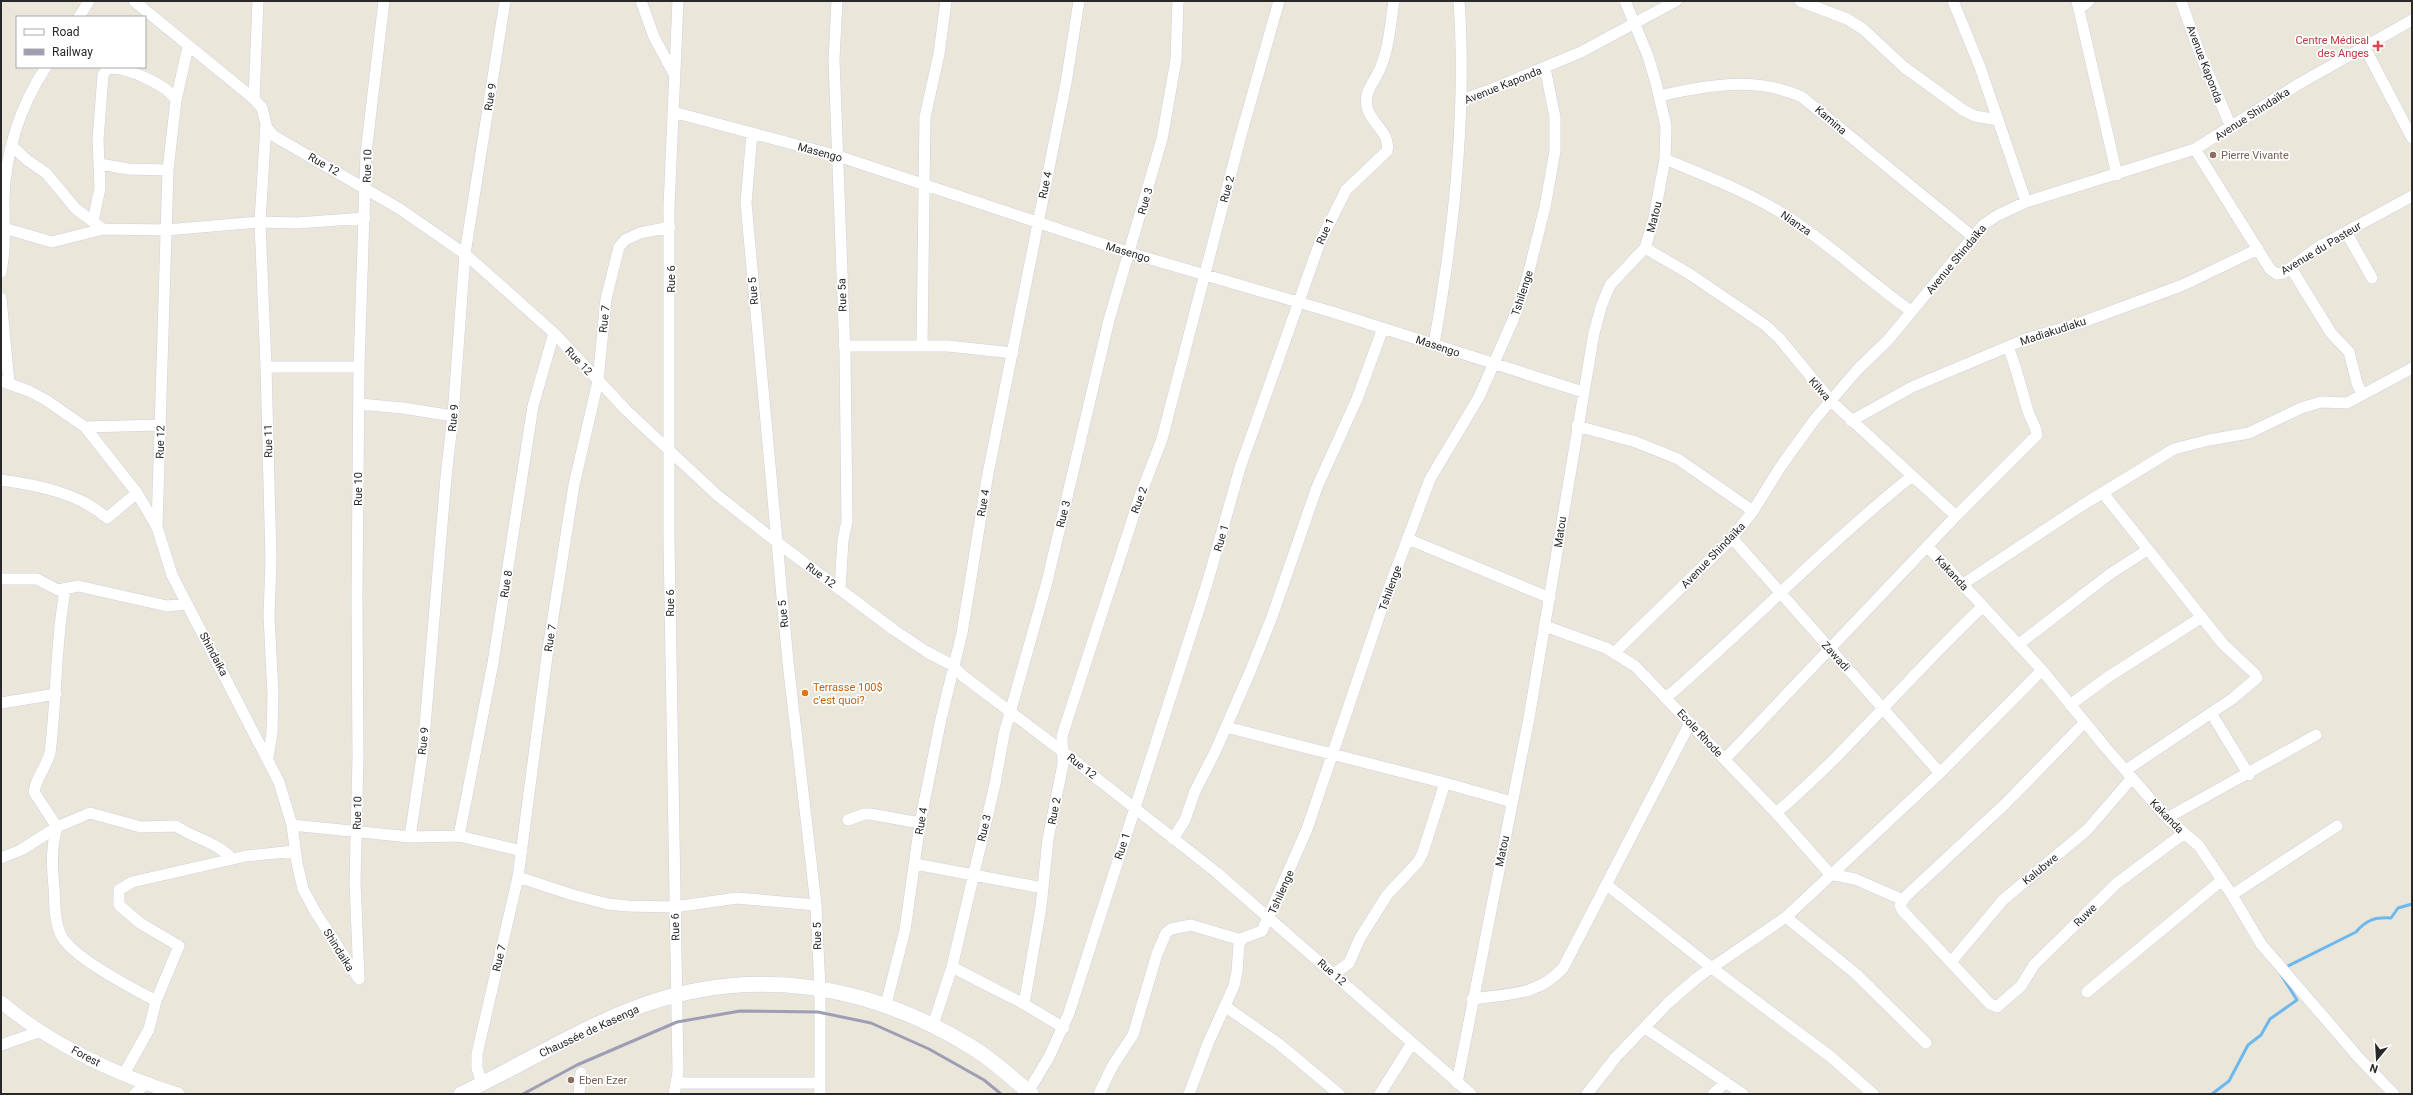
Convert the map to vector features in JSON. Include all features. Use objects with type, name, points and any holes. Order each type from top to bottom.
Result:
[{"type":"main road","name":"Chaussée de Kasenga","points":[[461,1094],[623,1013],[677,995],[756,985],[820,988],[886,1004],[933,1025],[971,1046],[1030,1093]]},
{"type":"street","points":[[80,16],[89,1]]},
{"type":"street","name":"Rue 12","points":[[134,1],[188,47],[254,99],[264,113],[266,124],[274,136],[366,188],[465,254],[554,333],[670,453],[717,495],[778,544],[917,646],[953,666],[963,676],[1134,808],[1269,917],[1471,1094]]},
{"type":"street","points":[[254,99],[258,1]]},
{"type":"street","name":"Rue 10","points":[[359,978],[355,882],[359,367],[366,153],[384,1]]},
{"type":"street","name":"Rue 9","points":[[410,837],[423,750],[446,477],[453,416],[465,254],[505,1]]},
{"type":"street","points":[[641,1],[654,37],[674,74]]},
{"type":"street","name":"Rue 6","points":[[674,1094],[677,1083],[677,995],[670,702],[670,227],[674,74],[678,1]]},
{"type":"street","name":"Rue 5a","points":[[837,1],[834,59],[844,346],[847,520],[840,589]]},
{"type":"street","points":[[922,346],[925,117],[939,54],[946,1]]},
{"type":"street","name":"Rue 4","points":[[886,1004],[905,930],[920,823],[953,666],[962,633],[987,479],[1013,353],[1036,222],[1066,83],[1079,1]]},
{"type":"street","name":"Rue 3","points":[[933,1025],[952,967],[972,876],[996,784],[1010,712],[1047,582],[1109,320],[1130,253],[1166,123],[1176,60],[1178,1]]},
{"type":"street","name":"Rue 2","points":[[1024,1004],[1043,888],[1048,839],[1063,764],[1062,736],[1140,496],[1162,440],[1204,275],[1279,1]]},
{"type":"street","name":"Rue 1","points":[[1030,1093],[1064,1028],[1207,584],[1240,468],[1320,242],[1340,200],[1353,183],[1387,151],[1385,137],[1368,112],[1366,101],[1369,87],[1383,62],[1394,1]]},
{"type":"street","points":[[1459,1],[1463,61],[1461,100]]},
{"type":"street","name":"Matou","points":[[1457,1083],[1545,626],[1577,426],[1594,333],[1605,295],[1617,276],[1645,248],[1656,211],[1665,159],[1666,126],[1659,96],[1648,56],[1624,1]]},
{"type":"street","name":"Avenue Kaponda","points":[[1434,344],[1450,247],[1461,100],[1545,68],[1581,52],[1676,1]]},
{"type":"street","points":[[1800,1],[1847,19],[1863,29],[1904,67],[1963,110],[1975,116],[1998,120]]},
{"type":"street","points":[[1953,1],[1980,67],[2026,202]]},
{"type":"street","points":[[2089,1],[2078,5],[2117,175]]},
{"type":"street","name":"Avenue Kaponda","points":[[2181,1],[2210,80],[2231,127]]},
{"type":"street","name":"Avenue Shindaïka","points":[[1615,652],[1732,538],[1753,511],[1800,439],[1858,369],[1888,340],[1972,236],[1989,220],[2026,202],[2117,175],[2195,149],[2364,46],[2412,20]]},
{"type":"street","points":[[2364,46],[2412,138]]},
{"type":"street","name":"Rue 12","points":[[157,527],[168,170],[176,100],[188,47]]},
{"type":"street","points":[[1,272],[6,170],[11,145],[30,95],[45,68]]},
{"type":"street","name":"Tshilenge","points":[[1241,940],[1262,931],[1296,857],[1334,756],[1385,599],[1437,464],[1463,425],[1494,364],[1526,283],[1552,174],[1555,117],[1545,68]]},
{"type":"street","points":[[93,221],[100,188],[98,140],[103,75],[107,69],[119,69],[156,83],[168,90],[176,100]]},
{"type":"street","name":"Kamina","points":[[1659,96],[1707,86],[1744,84],[1774,87],[1802,97],[1972,236]]},
{"type":"street","name":"Masengo","points":[[673,112],[838,156],[1130,253],[1300,302],[1583,392]]},
{"type":"street","name":"Rue 11","points":[[266,124],[260,222],[266,367],[271,560],[269,616],[273,694],[272,733],[268,757]]},
{"type":"street","name":"Rue 5","points":[[752,133],[746,203],[778,544],[788,669],[816,905],[820,988],[820,1088]]},
{"type":"street","points":[[11,145],[46,173],[76,209],[103,229]]},
{"type":"street","name":"Avenue du Pasteur","points":[[2195,149],[2274,273],[2280,274],[2291,268],[2320,246],[2412,196]]},
{"type":"street","name":"Nianza","points":[[1665,159],[1731,186],[1783,214],[1832,248],[1911,311]]},
{"type":"street","points":[[100,164],[121,169],[168,170]]},
{"type":"street","points":[[4,228],[52,242],[103,229],[166,230],[260,222],[297,223],[365,218]]},
{"type":"street","name":"Rue 7","points":[[482,1084],[477,1068],[477,1054],[518,877],[538,739],[539,710],[570,508],[598,380],[606,299],[619,247],[625,240],[640,233],[670,227]]},
{"type":"street","points":[[2346,232],[2372,278]]},
{"type":"street","name":"Kilwa","points":[[1645,248],[1688,273],[1765,325],[1779,338],[1832,402],[1956,516]]},
{"type":"street","name":"Madiakudiaku","points":[[1851,421],[1912,387],[2008,347],[2183,285],[2258,249]]},
{"type":"street","points":[[2291,268],[2331,333],[2348,352],[2357,383],[2362,394]]},
{"type":"street","points":[[1,298],[5,382]]},
{"type":"street","points":[[1173,839],[1185,820],[1199,781],[1226,728],[1272,618],[1317,487],[1357,399],[1383,328]]},
{"type":"street","name":"Rue 8","points":[[459,836],[493,663],[533,406],[554,333]]},
{"type":"street","points":[[844,346],[922,346],[1013,353]]},
{"type":"street","points":[[1725,759],[1927,546],[2036,434],[2036,428],[2028,413],[2018,373],[2008,347]]},
{"type":"street","points":[[266,367],[359,367]]},
{"type":"street","points":[[1963,584],[2103,493],[2174,449],[2249,433],[2301,408],[2321,402],[2342,404],[2412,368]]},
{"type":"street","name":"Shindaika","points":[[5,382],[29,391],[59,408],[85,427],[137,493],[157,527],[169,567],[187,604],[268,757],[279,782],[292,825],[295,851],[303,889],[316,913],[359,978]]},
{"type":"street","points":[[359,404],[403,408],[453,416]]},
{"type":"street","points":[[85,427],[161,425]]},
{"type":"street","points":[[1577,426],[1636,442],[1678,459],[1753,511]]},
{"type":"street","points":[[1667,697],[1821,556],[1847,530],[1912,476]]},
{"type":"street","points":[[1,480],[35,485],[60,493],[91,507],[107,518],[137,493]]},
{"type":"street","points":[[2070,706],[2108,677],[2202,617],[2103,493]]},
{"type":"street","name":"Zawadi","points":[[1732,538],[1940,773]]},
{"type":"street","points":[[1408,539],[1550,598]]},
{"type":"street","name":"Kakanda","points":[[1927,546],[2042,670],[2084,723],[2167,818],[2183,834],[2199,846],[2232,895],[2261,944],[2359,1058],[2394,1094]]},
{"type":"street","points":[[2019,644],[2110,574],[2147,550]]},
{"type":"street","points":[[1,579],[37,579],[58,590],[65,590],[78,586],[167,606],[187,604]]},
{"type":"street","points":[[65,590],[58,628],[56,694],[50,753],[47,765],[35,782],[34,792],[57,827],[52,844],[55,910],[61,936],[79,954],[110,977],[156,1001]]},
{"type":"street","points":[[1776,812],[1804,788],[1884,709],[1928,660],[1983,606]]},
{"type":"street","name":"Kalubwe","points":[[1951,962],[2003,900],[2083,833],[2129,774],[2252,684],[2257,678],[2254,672],[2223,644],[2202,617]]},
{"type":"street","name":"Ecole Rhode","points":[[1545,626],[1615,652],[1635,666],[1667,697],[1776,812],[1830,874]]},
{"type":"street","points":[[1587,1094],[1616,1057],[1684,987],[1786,917],[1830,874],[1940,773],[2042,670]]},
{"type":"street","points":[[1,703],[56,694]]},
{"type":"street","points":[[2211,713],[2249,775]]},
{"type":"street","points":[[1472,999],[1535,990],[1554,978],[1563,968],[1690,723]]},
{"type":"street","points":[[1951,962],[1902,910],[1900,905],[1903,900],[2005,804],[2084,723]]},
{"type":"street","points":[[1226,728],[1445,783],[1512,802]]},
{"type":"street","points":[[2167,818],[2249,775],[2316,735]]},
{"type":"street","points":[[1334,974],[1349,963],[1360,938],[1387,895],[1418,862],[1423,852],[1445,783]]},
{"type":"street","points":[[1,858],[21,850],[57,827],[90,813],[141,827],[176,826],[187,834],[219,847],[232,859]]},
{"type":"street","points":[[848,820],[864,814],[870,814],[920,823]]},
{"type":"street","points":[[292,825],[410,837],[459,836],[522,851]]},
{"type":"street","points":[[2232,895],[2337,826]]},
{"type":"street","name":"Ruwe","points":[[1951,962],[1990,1004],[1997,1007],[2021,986],[2034,965],[2117,883],[2183,834]]},
{"type":"street","points":[[124,1074],[149,1029],[156,1001],[179,946],[140,923],[119,905],[119,890],[132,882],[232,859],[295,851]]},
{"type":"street","points":[[915,864],[972,876],[1043,888]]},
{"type":"street","points":[[1830,874],[1855,879],[1903,900]]},
{"type":"street","points":[[518,877],[608,904],[674,907],[738,898],[816,905]]},
{"type":"street","points":[[2087,992],[2222,880]]},
{"type":"street","points":[[1607,885],[1712,968],[1831,1057],[1873,1094]]},
{"type":"street","points":[[1786,917],[1856,974],[1926,1043]]},
{"type":"street","points":[[1099,1094],[1113,1065],[1133,1035],[1157,954],[1166,933],[1172,929],[1191,925],[1241,940],[1238,947],[1236,978],[1226,1007],[1209,1041],[1189,1094]]},
{"type":"street","points":[[952,967],[1024,1004],[1064,1028]]},
{"type":"street","name":"Forest","points":[[1,1002],[41,1031],[96,1062],[146,1083],[178,1094]]},
{"type":"street","points":[[1226,1007],[1279,1044],[1339,1094]]},
{"type":"street","points":[[1645,1028],[1743,1094]]},
{"type":"street","points":[[1,1045],[41,1031]]},
{"type":"street","points":[[1380,1094],[1412,1042]]},
{"type":"street","points":[[578,1094],[581,1073]]},
{"type":"street","points":[[1713,1094],[1726,1082]]},
{"type":"street","points":[[135,1094],[146,1083]]},
{"type":"street","points":[[677,1083],[820,1088]]},
{"type":"waterway","points":[[2284,968],[2356,932],[2367,922],[2380,918],[2391,918],[2398,908],[2412,904]]},
{"type":"waterway","points":[[2212,1094],[2229,1081],[2248,1045],[2261,1035],[2270,1019],[2297,1000],[2280,973]]},
{"type":"railway","points":[[523,1094],[577,1065],[677,1022],[740,1011],[818,1012],[871,1023],[929,1049],[984,1080],[1001,1094]]},
{"type":"place","name":"Centre Médical des Anges","points":[[2378,46]]},
{"type":"place","name":"Pierre Vivante","points":[[2213,155]]},
{"type":"place","name":"Terrasse 100$ c'est quoi?","points":[[805,693]]},
{"type":"place","name":"Eben Ezer","points":[[571,1080]]}]
